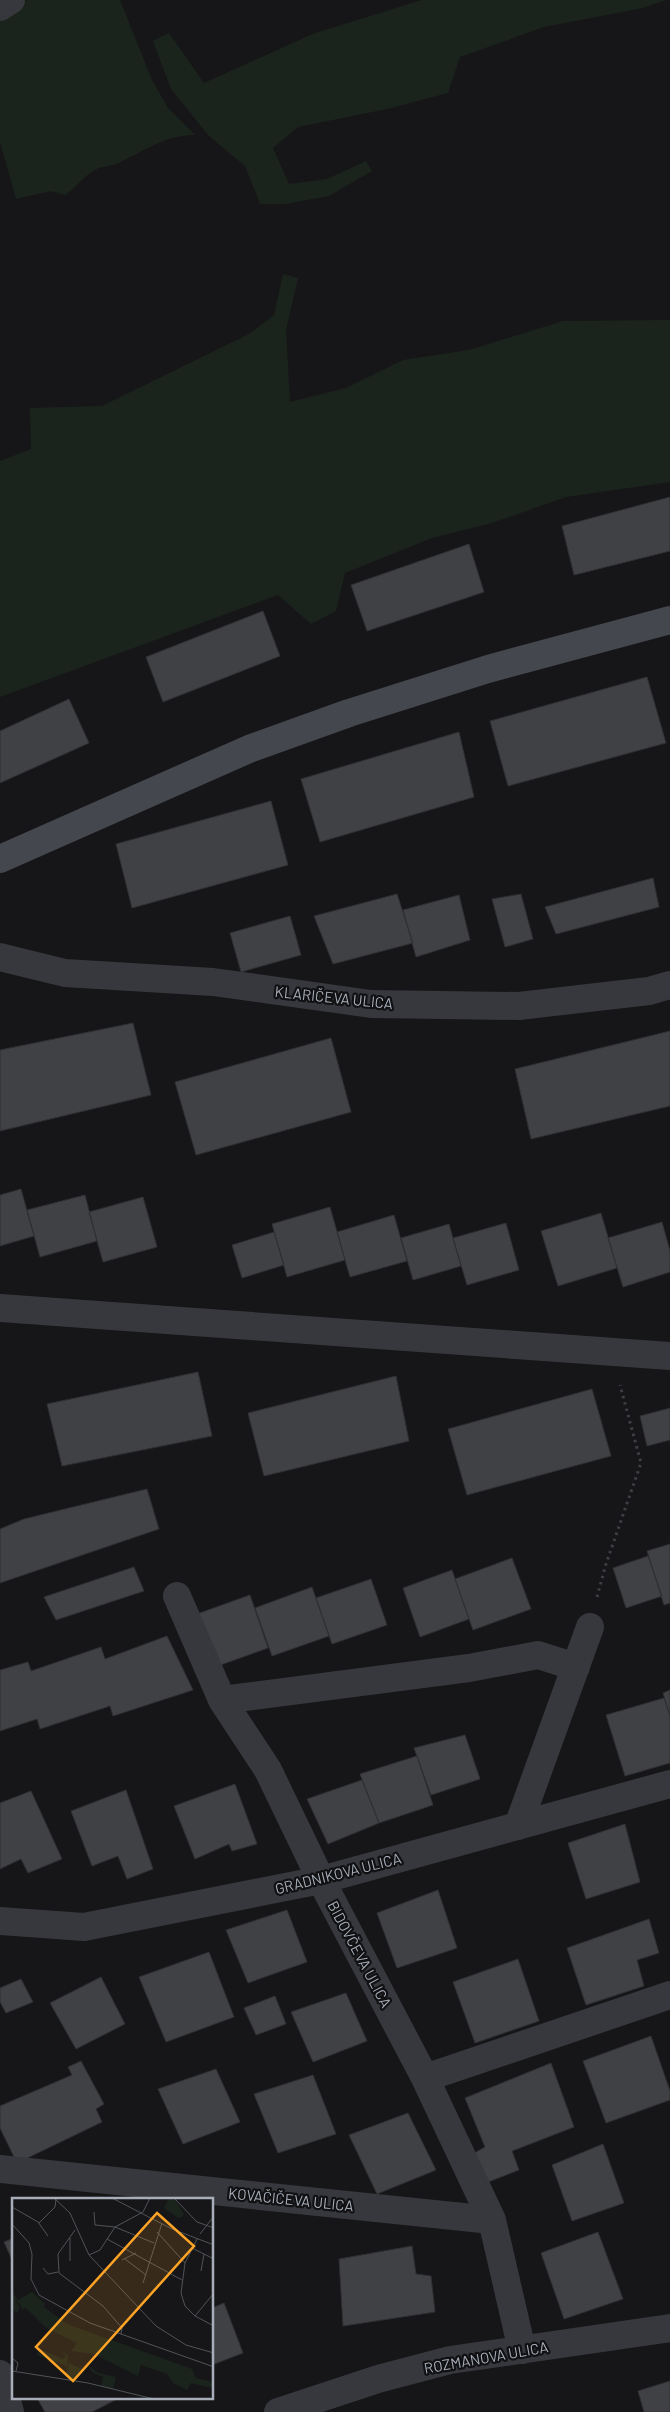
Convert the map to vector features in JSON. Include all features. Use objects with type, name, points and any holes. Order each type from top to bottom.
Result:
[{"type":"street","points":[[0,7],[11,0]]},
{"type":"street","points":[[0,859],[249,749],[349,713],[488,669],[670,620]]},
{"type":"street","name":"KLARIČEVA ULICA","points":[[0,957],[65,973],[213,982],[371,1004],[519,1006],[648,991],[670,985]]},
{"type":"street","points":[[0,1308],[670,1356]]},
{"type":"street","name":"BIDOVČEVA ULICA","points":[[178,1596],[222,1700],[268,1770],[321,1880],[424,2078],[492,2220],[522,2350]]},
{"type":"street","points":[[518,1826],[590,1627]]},
{"type":"street","points":[[222,1700],[469,1668],[538,1655],[576,1667]]},
{"type":"street","name":"GRADNIKOVA ULICA","points":[[0,1921],[84,1927],[321,1880],[670,1784]]},
{"type":"street","points":[[424,2078],[670,1994]]},
{"type":"street","name":"KOVAČIČEVA ULICA","points":[[0,2169],[492,2220]]},
{"type":"street","name":"ROZMANOVA ULICA","points":[[278,2412],[378,2379],[450,2360],[670,2328]]},
{"type":"street","points":[[0,2376],[10,2412]]},
{"type":"path","points":[[590,1627],[606,1564],[641,1463],[611,1351]]},
{"type":"shaded area","points":[[28,0],[120,0],[152,80],[168,108],[195,135],[164,141],[116,164],[97,169],[88,174],[65,195],[51,191],[16,199],[0,142],[0,17]]},
{"type":"shaded area","points":[[422,0],[666,0],[643,8],[544,27],[460,57],[448,93],[387,109],[298,127],[273,148],[289,184],[327,179],[366,161],[372,171],[329,196],[285,204],[260,204],[245,166],[208,135],[171,89],[153,41],[169,33],[204,83],[315,33]]},
{"type":"shaded area","points":[[283,274],[298,278],[286,330],[290,402],[346,388],[403,360],[469,350],[563,321],[670,320],[670,482],[566,497],[492,523],[432,538],[345,573],[336,611],[311,624],[278,595],[0,697],[0,461],[31,449],[30,408],[102,406],[249,334],[274,315]]},
{"type":"building","points":[[670,497],[670,551],[574,575],[562,526]]},
{"type":"building","points":[[469,544],[484,592],[367,631],[351,585]]},
{"type":"building","points":[[263,611],[280,656],[163,702],[146,657]]},
{"type":"building","points":[[647,677],[666,743],[508,786],[490,721]]},
{"type":"building","points":[[69,699],[89,743],[0,783],[0,731]]},
{"type":"building","points":[[459,732],[474,797],[320,842],[301,779]]},
{"type":"building","points":[[271,801],[288,865],[132,908],[116,844]]},
{"type":"building","points":[[653,878],[659,907],[556,934],[545,907]]},
{"type":"building","points":[[397,894],[413,943],[333,964],[314,916]]},
{"type":"building","points":[[521,894],[533,939],[505,947],[492,899]]},
{"type":"building","points":[[459,895],[470,940],[416,957],[403,910]]},
{"type":"building","points":[[290,916],[301,955],[241,972],[230,933]]},
{"type":"building","points":[[133,1023],[151,1095],[0,1131],[0,1050]]},
{"type":"building","points":[[670,1031],[670,1106],[531,1139],[515,1069]]},
{"type":"building","points":[[331,1038],[351,1112],[196,1155],[175,1082]]},
{"type":"building","points":[[21,1189],[34,1236],[0,1246],[0,1195]]},
{"type":"building","points":[[85,1195],[97,1241],[40,1257],[27,1210]]},
{"type":"building","points":[[143,1197],[157,1247],[103,1262],[89,1212]]},
{"type":"building","points":[[330,1207],[345,1260],[287,1277],[272,1224]]},
{"type":"building","points":[[601,1213],[617,1268],[558,1286],[541,1231]]},
{"type":"building","points":[[394,1215],[407,1261],[350,1277],[337,1232]]},
{"type":"building","points":[[662,1222],[670,1251],[670,1272],[623,1287],[608,1238]]},
{"type":"building","points":[[506,1223],[519,1270],[467,1285],[453,1238]]},
{"type":"building","points":[[449,1224],[461,1266],[413,1280],[401,1238]]},
{"type":"building","points":[[274,1232],[284,1265],[242,1278],[232,1245]]},
{"type":"building","points":[[198,1372],[212,1436],[62,1466],[47,1404]]},
{"type":"building","points":[[396,1376],[409,1441],[264,1476],[248,1413]]},
{"type":"building","points":[[592,1389],[611,1456],[467,1495],[448,1429]]},
{"type":"building","points":[[670,1408],[670,1440],[647,1446],[640,1416]]},
{"type":"building","points":[[147,1489],[159,1529],[0,1583],[0,1529],[24,1519]]},
{"type":"building","points":[[670,1544],[670,1603],[664,1605],[647,1551]]},
{"type":"building","points":[[648,1556],[662,1596],[626,1608],[613,1568]]},
{"type":"building","points":[[512,1558],[531,1609],[473,1630],[455,1579]]},
{"type":"building","points":[[134,1567],[144,1591],[56,1620],[44,1597]]},
{"type":"building","points":[[452,1570],[469,1619],[420,1637],[403,1588]]},
{"type":"building","points":[[371,1579],[387,1625],[332,1644],[316,1598]]},
{"type":"building","points":[[312,1587],[329,1636],[272,1656],[255,1608]]},
{"type":"building","points":[[250,1595],[268,1648],[215,1667],[197,1614]]},
{"type":"building","points":[[167,1636],[193,1690],[113,1716],[110,1706],[40,1729],[37,1719],[0,1731],[0,1670],[28,1662],[31,1671],[101,1647],[105,1659]]},
{"type":"building","points":[[670,1690],[670,1716],[663,1693]]},
{"type":"building","points":[[664,1698],[670,1716],[670,1763],[625,1776],[606,1715]]},
{"type":"building","points":[[465,1735],[480,1779],[431,1795],[414,1748]]},
{"type":"building","points":[[417,1756],[433,1805],[379,1823],[360,1774]]},
{"type":"building","points":[[362,1780],[379,1823],[328,1844],[307,1799]]},
{"type":"building","points":[[235,1784],[257,1844],[232,1851],[229,1844],[195,1859],[174,1806]]},
{"type":"building","points":[[126,1790],[153,1869],[127,1879],[118,1856],[92,1866],[71,1811]]},
{"type":"building","points":[[31,1791],[62,1859],[28,1873],[21,1859],[0,1869],[0,1803]]},
{"type":"building","points":[[625,1824],[640,1882],[586,1899],[568,1843]]},
{"type":"building","points":[[438,1890],[457,1948],[397,1968],[377,1913]]},
{"type":"building","points":[[287,1910],[307,1962],[248,1983],[226,1930]]},
{"type":"building","points":[[649,1919],[659,1953],[637,1960],[644,1986],[586,2005],[567,1948]]},
{"type":"building","points":[[209,1952],[234,2017],[166,2042],[139,1977]]},
{"type":"building","points":[[518,1959],[539,2021],[475,2043],[453,1982]]},
{"type":"building","points":[[101,1977],[125,2024],[76,2049],[50,2003]]},
{"type":"building","points":[[21,1979],[33,2002],[6,2013],[0,2002],[0,1988]]},
{"type":"building","points":[[346,1993],[367,2041],[313,2062],[291,2012]]},
{"type":"building","points":[[275,1996],[286,2024],[256,2035],[244,2008]]},
{"type":"building","points":[[651,2036],[670,2091],[670,2100],[606,2123],[583,2061]]},
{"type":"building","points":[[81,2061],[104,2104],[96,2109],[102,2122],[17,2163],[0,2128],[0,2106],[72,2075],[68,2067]]},
{"type":"building","points":[[551,2063],[574,2127],[512,2151],[519,2170],[483,2184],[471,2155],[485,2147],[465,2098]]},
{"type":"building","points":[[216,2069],[240,2122],[183,2144],[158,2089]]},
{"type":"building","points":[[313,2075],[336,2134],[278,2153],[254,2094]]},
{"type":"building","points":[[408,2113],[436,2170],[377,2194],[349,2135]]},
{"type":"building","points":[[603,2144],[624,2203],[572,2221],[552,2165]]},
{"type":"building","points":[[598,2232],[623,2299],[564,2319],[541,2253]]},
{"type":"building","points":[[12,2239],[12,2260],[4,2242]]},
{"type":"building","points":[[412,2246],[416,2274],[431,2276],[435,2312],[343,2326],[339,2259]]},
{"type":"building","points":[[224,2303],[243,2353],[214,2364],[214,2307]]},
{"type":"building","points":[[670,2381],[670,2412],[644,2412],[638,2391]]},
{"type":"building","points":[[38,2400],[115,2400],[92,2412],[45,2412]]}]
